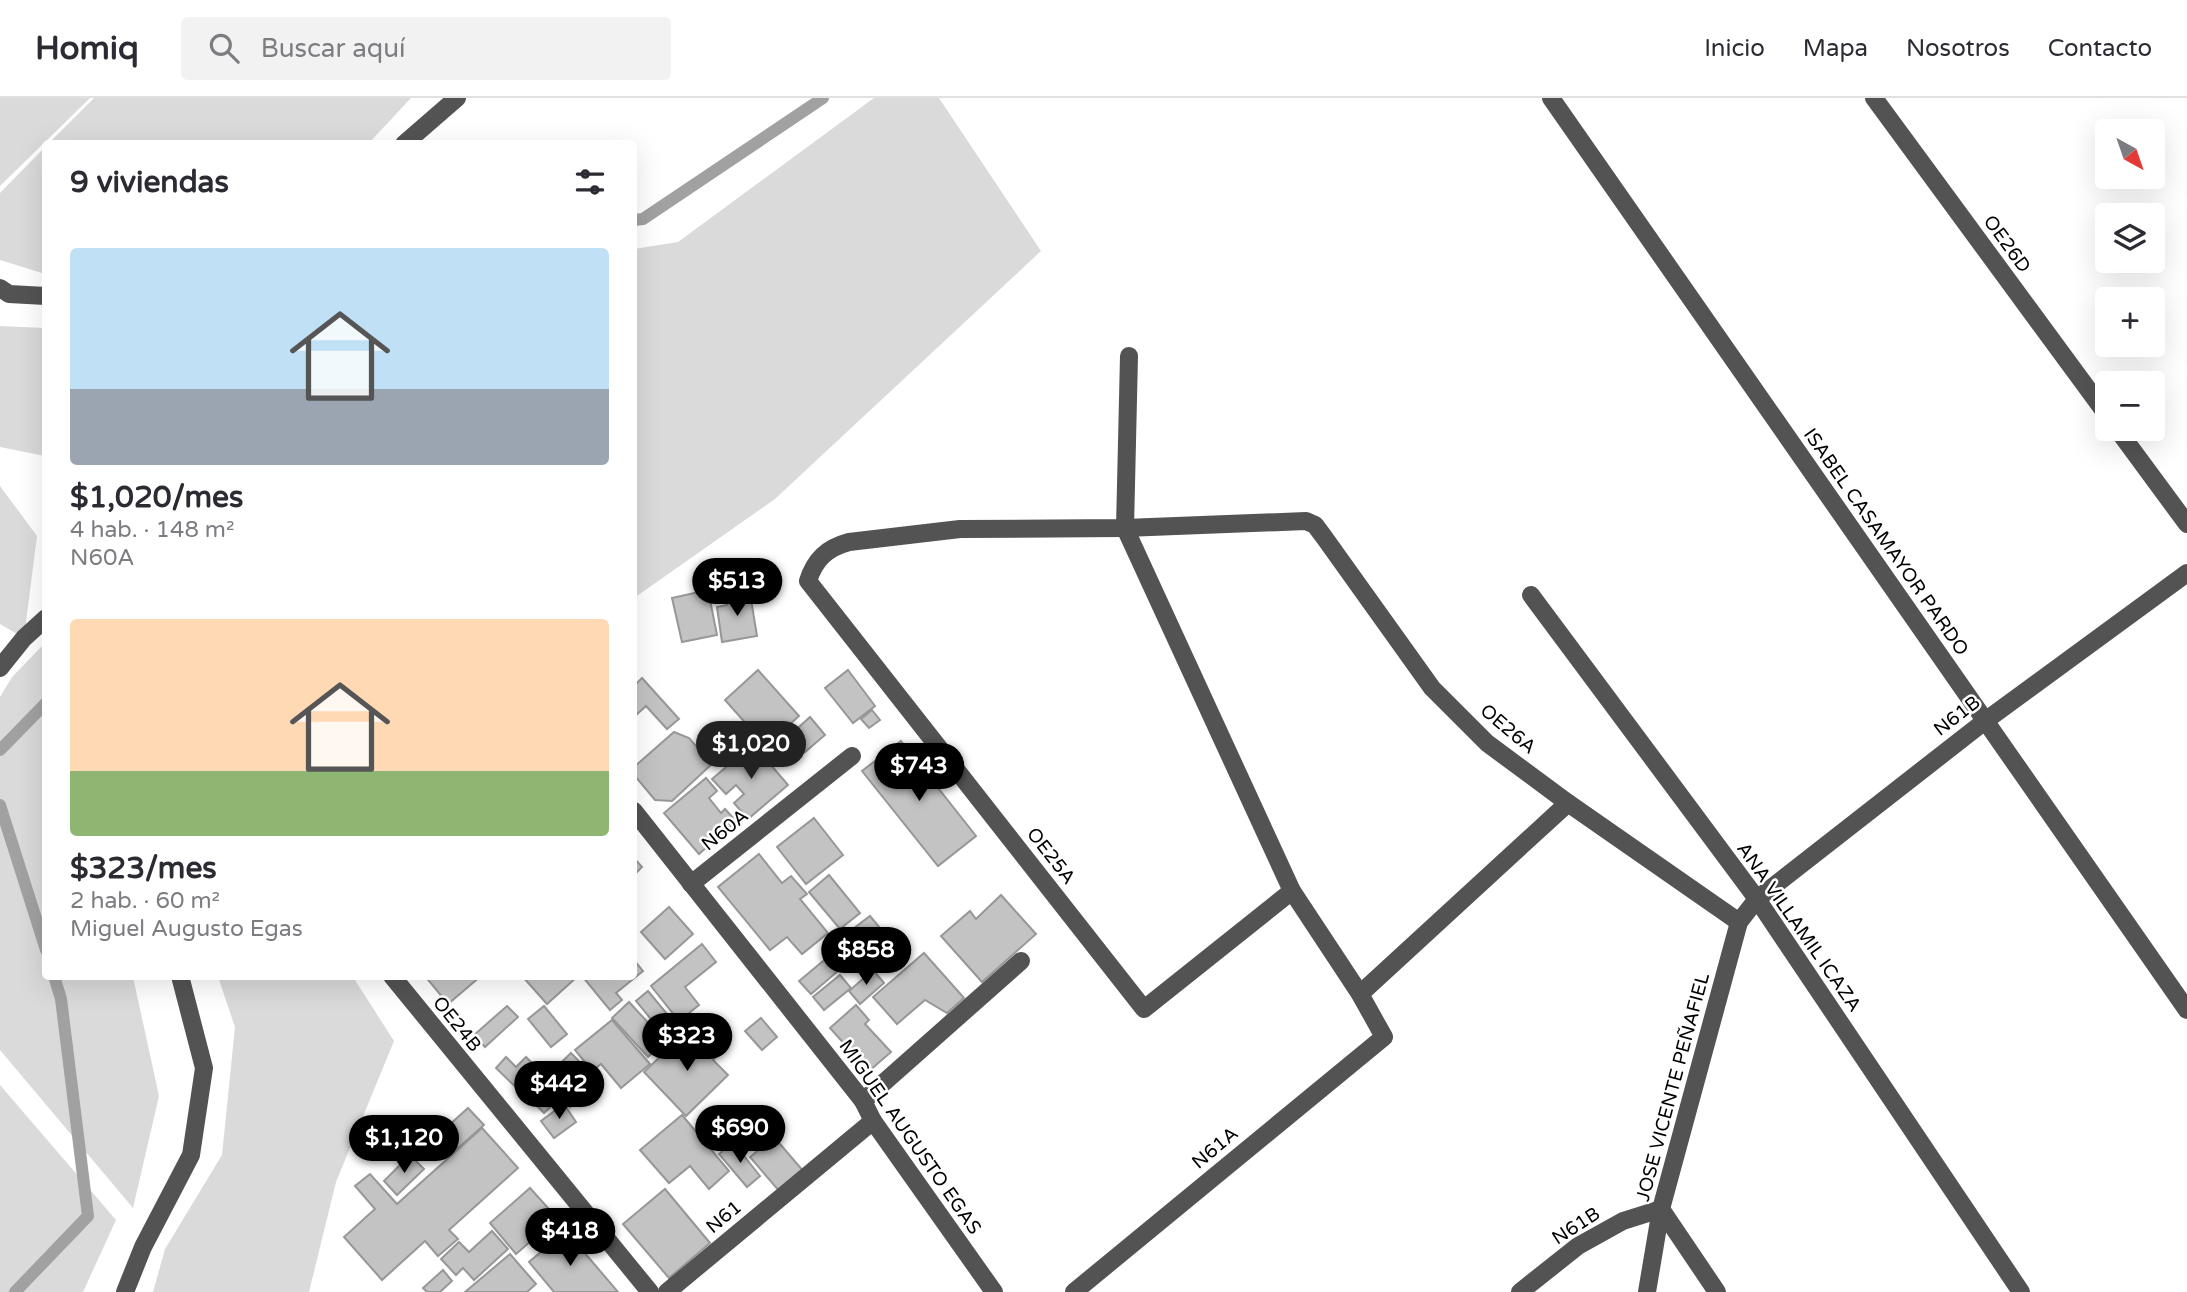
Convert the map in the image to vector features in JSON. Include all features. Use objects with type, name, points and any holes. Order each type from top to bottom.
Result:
[{"type":"street","points":[[409,140],[457,98]]},
{"type":"street","name":"ISABEL CASAMAYOR PARDO","points":[[1551,98],[2187,1010]]},
{"type":"street","name":"OE26D","points":[[1874,98],[2095,399]]},
{"type":"street","points":[[0,288],[9,294],[42,296]]},
{"type":"street","points":[[1129,356],[1125,528],[1292,891],[1360,994],[1567,803]]},
{"type":"street","points":[[2126,441],[2187,524]]},
{"type":"street","name":"OE26A","points":[[1125,528],[1298,520],[1315,525],[1432,688],[1487,743],[1567,803],[1739,922]]},
{"type":"street","name":"OE25A","points":[[1125,528],[960,530],[849,542],[835,546],[822,555],[813,566],[808,580],[1144,1009],[1292,891]]},
{"type":"street","name":"N61B","points":[[1757,899],[1985,721],[2187,573]]},
{"type":"street","name":"ANA VILLAMIL ICAZA","points":[[1531,595],[1757,899],[2021,1292]]},
{"type":"street","points":[[0,668],[24,638],[42,622]]},
{"type":"street","name":"N60A","points":[[691,884],[852,756]]},
{"type":"street","name":"MIGUEL AUGUSTO EGAS","points":[[637,815],[863,1101],[873,1121],[993,1292]]},
{"type":"street","name":"JOSE VICENTE PEÑAFIEL","points":[[1647,1292],[1661,1209],[1739,922],[1757,899]]},
{"type":"street","points":[[863,1101],[1021,961]]},
{"type":"street","points":[[125,1292],[143,1247],[191,1155],[204,1068],[181,980]]},
{"type":"street","name":"OE24B","points":[[394,980],[650,1292]]},
{"type":"street","name":"N61A","points":[[1074,1292],[1384,1037],[1360,994]]},
{"type":"street","name":"N61","points":[[667,1292],[873,1121]]},
{"type":"street","points":[[1661,1209],[1717,1292]]},
{"type":"street","name":"N61B","points":[[1520,1292],[1578,1247],[1623,1221],[1661,1209]]},
{"type":"shaded area","points":[[0,98],[90,98],[47,140],[42,140],[42,145],[0,186]]},
{"type":"shaded area","points":[[94,98],[411,98],[372,140],[52,140]]},
{"type":"shaded area","points":[[874,98],[939,98],[1041,251],[775,499],[637,596],[637,249],[678,242]]},
{"type":"shaded area","points":[[42,150],[42,273],[0,260],[0,193]]},
{"type":"shaded area","points":[[0,326],[42,328],[42,455],[0,447]]},
{"type":"shaded area","points":[[0,486],[37,536],[24,638],[0,624]]},
{"type":"shaded area","points":[[42,646],[42,980],[134,980],[159,1096],[133,1208],[0,1050],[0,697],[12,677]]},
{"type":"shaded area","points":[[219,980],[355,980],[394,1041],[336,1182],[309,1292],[153,1292],[165,1249],[222,1155],[235,1027]]},
{"type":"shaded area","points":[[0,1085],[116,1220],[83,1292],[0,1292]]},
{"type":"building","points":[[708,590],[717,635],[682,642],[672,598]]},
{"type":"building","points":[[750,593],[757,636],[722,642],[717,607],[727,605],[726,597]]},
{"type":"building","points":[[758,670],[799,716],[766,746],[725,700]]},
{"type":"building","points":[[848,670],[875,706],[853,723],[825,688]]},
{"type":"building","points":[[642,678],[679,719],[667,729],[646,706],[637,714],[637,683]]},
{"type":"building","points":[[872,710],[880,720],[869,728],[861,719]]},
{"type":"building","points":[[810,717],[825,735],[805,752],[790,735]]},
{"type":"building","points":[[674,732],[689,738],[712,764],[672,801],[655,800],[637,779],[637,764]]},
{"type":"building","points":[[901,741],[976,836],[938,866],[862,771]]},
{"type":"building","points":[[753,744],[788,785],[748,819],[734,803],[744,794],[736,785],[726,794],[712,779]]},
{"type":"building","points":[[706,778],[717,791],[709,798],[721,813],[725,809],[736,821],[699,854],[664,813]]},
{"type":"building","points":[[814,818],[843,855],[806,884],[777,847]]},
{"type":"building","points":[[759,854],[782,883],[791,876],[807,894],[800,899],[828,933],[802,954],[787,937],[770,950],[718,887]]},
{"type":"building","points":[[829,875],[860,913],[840,929],[809,892]]},
{"type":"building","points":[[1001,895],[1036,934],[982,982],[941,936],[970,911],[976,919]]},
{"type":"building","points":[[669,907],[693,934],[665,959],[641,932]]},
{"type":"building","points":[[870,916],[890,940],[856,967],[836,942]]},
{"type":"building","points":[[702,944],[716,962],[685,987],[699,1005],[679,1021],[651,986]]},
{"type":"building","points":[[834,952],[845,965],[811,994],[799,981]]},
{"type":"building","points":[[924,953],[964,998],[947,1013],[925,1000],[897,1024],[873,997]]},
{"type":"building","points":[[637,964],[643,971],[637,976]]},
{"type":"building","points":[[873,970],[884,983],[860,1004],[849,991]]},
{"type":"building","points":[[840,975],[851,988],[824,1010],[813,997]]},
{"type":"building","points":[[428,980],[476,980],[448,1004]]},
{"type":"building","points":[[526,980],[574,980],[547,1004]]},
{"type":"building","points":[[585,980],[632,980],[616,993],[622,1000],[610,1010]]},
{"type":"building","points":[[648,991],[677,1026],[665,1036],[636,1001]]},
{"type":"building","points":[[629,1002],[665,1041],[648,1057],[612,1018]]},
{"type":"building","points":[[856,1005],[869,1020],[865,1024],[891,1052],[869,1071],[830,1028]]},
{"type":"building","points":[[507,1006],[518,1017],[485,1047],[474,1035]]},
{"type":"building","points":[[544,1006],[567,1034],[551,1047],[528,1019]]},
{"type":"building","points":[[761,1018],[777,1037],[762,1050],[745,1031]]},
{"type":"building","points":[[612,1020],[650,1064],[621,1088],[601,1064],[592,1071],[575,1050]]},
{"type":"building","points":[[682,1036],[691,1046],[702,1036],[719,1054],[713,1060],[728,1075],[686,1116],[644,1072]]},
{"type":"building","points":[[571,1053],[598,1081],[570,1107],[561,1097],[544,1113],[534,1103],[542,1095],[535,1088]]},
{"type":"building","points":[[506,1057],[516,1067],[526,1057],[544,1075],[532,1088],[538,1094],[531,1102],[496,1068]]},
{"type":"building","points":[[564,1104],[576,1122],[554,1138],[541,1121]]},
{"type":"building","points":[[468,1108],[484,1125],[450,1155],[435,1138]]},
{"type":"building","points":[[682,1115],[729,1171],[709,1189],[690,1166],[669,1183],[640,1150]]},
{"type":"building","points":[[482,1128],[518,1168],[449,1230],[458,1239],[438,1256],[425,1241],[382,1280],[344,1237],[375,1209],[355,1186],[370,1174],[397,1204]]},
{"type":"building","points":[[774,1137],[804,1172],[780,1192],[750,1157]]},
{"type":"building","points":[[733,1142],[760,1176],[747,1187],[719,1154]]},
{"type":"building","points":[[410,1155],[424,1169],[397,1195],[384,1181]]},
{"type":"building","points":[[530,1188],[557,1218],[516,1254],[490,1223]]},
{"type":"building","points":[[665,1189],[710,1243],[669,1278],[623,1224]]},
{"type":"building","points":[[492,1231],[508,1249],[474,1280],[463,1268],[456,1275],[441,1259],[459,1242],[469,1252]]},
{"type":"building","points":[[566,1231],[618,1292],[554,1292],[529,1262]]},
{"type":"building","points":[[510,1254],[536,1284],[527,1292],[465,1292]]},
{"type":"building","points":[[443,1270],[452,1281],[440,1292],[427,1292],[423,1288]]},
{"type":"waterway","points":[[637,220],[643,219],[823,98]]},
{"type":"waterway","points":[[0,750],[42,707]]},
{"type":"waterway","points":[[0,805],[42,937]]},
{"type":"waterway","points":[[15,1292],[88,1216],[61,999],[55,980]]}]
